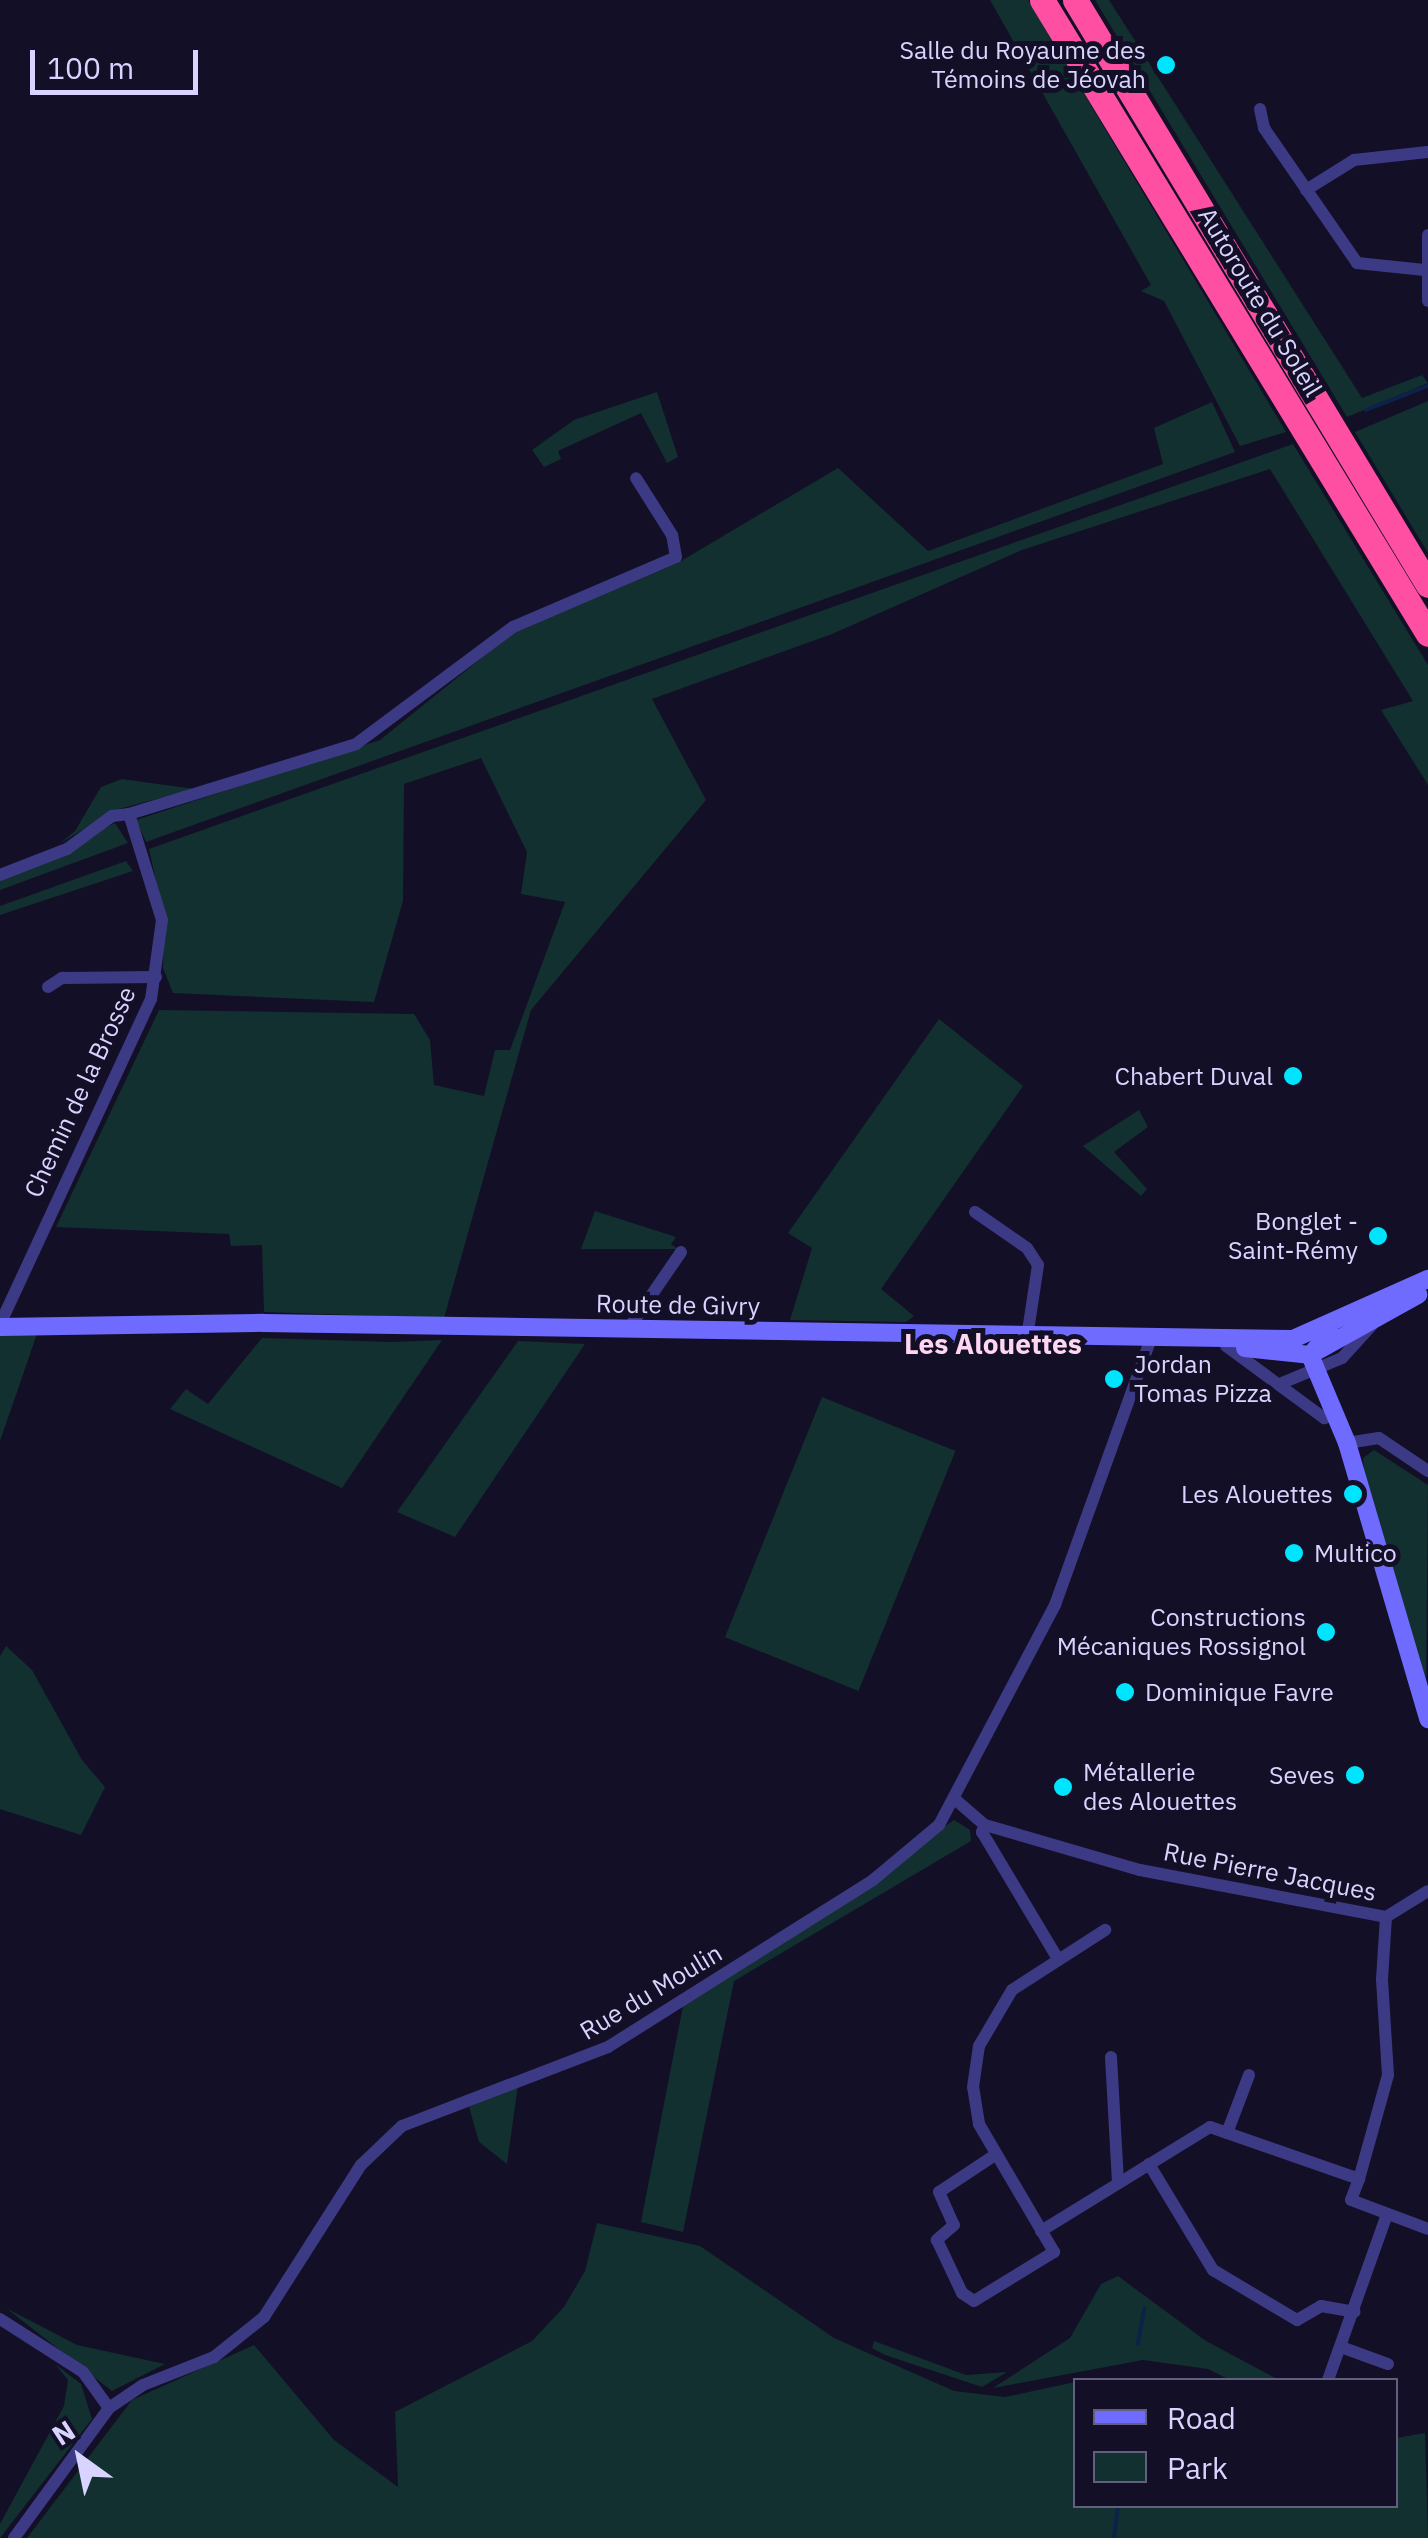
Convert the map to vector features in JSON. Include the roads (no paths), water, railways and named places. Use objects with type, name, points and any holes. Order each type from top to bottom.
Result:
[{"type":"highway","name":"Autoroute du Soleil","points":[[1042,0],[1309,415],[1428,634]]},
{"type":"highway","name":"Autoroute du Soleil","points":[[1075,0],[1309,415]]},
{"type":"highway","name":"Autoroute du Soleil","points":[[1326,443],[1428,585]]},
{"type":"main road","points":[[1428,1279],[1386,1301],[1318,1352],[1428,1720]]},
{"type":"main road","name":"Route de Givry","points":[[1206,1340],[1226,1346],[1318,1352],[1428,1288]]},
{"type":"main road","name":"Route de Givry","points":[[1,1322],[629,1328],[1206,1340],[1318,1352]]},
{"type":"street","points":[[1260,108],[1264,128],[1357,263],[1425,270]]},
{"type":"street","points":[[1306,190],[1354,160],[1428,152]]},
{"type":"street","points":[[1428,235],[1428,301]]},
{"type":"street","points":[[0,875],[66,850],[112,816],[356,744],[513,627],[676,556],[672,535],[636,478]]},
{"type":"street","name":"Chemin de la Brosse","points":[[1,1322],[156,977],[162,920],[129,814]]},
{"type":"street","points":[[48,987],[62,978],[156,977]]},
{"type":"street","points":[[975,1212],[1026,1248],[1038,1265],[1028,1338]]},
{"type":"street","points":[[629,1328],[681,1252]]},
{"type":"street","name":"Rue du Moulin","points":[[14,2538],[109,2408],[143,2385],[214,2357],[250,2332],[361,2164],[402,2126],[572,2063],[648,2023],[874,1880],[939,1825],[957,1801],[1076,1554],[1150,1339]]},
{"type":"street","points":[[1226,1346],[1282,1382],[1324,1418],[1332,1407]]},
{"type":"street","points":[[1282,1382],[1318,1352]]},
{"type":"street","points":[[1348,1443],[1380,1438],[1428,1471]]},
{"type":"street","name":"Rue Pierre Jacques","points":[[957,1801],[985,1824],[1140,1870],[1386,1917],[1382,1979],[1388,2075],[1359,2178]]},
{"type":"street","points":[[985,1824],[982,1832],[1058,1959]]},
{"type":"street","points":[[1386,1917],[1428,1891]]},
{"type":"street","points":[[995,2155],[939,2192],[954,2223],[937,2240],[962,2294],[974,2301],[1054,2252],[995,2155],[975,2106],[979,2046],[1002,2001],[1105,1930]]},
{"type":"street","points":[[1111,2058],[1118,2182]]},
{"type":"street","points":[[1228,2133],[1249,2075]]},
{"type":"street","points":[[1041,2231],[1210,2127],[1359,2178],[1352,2200],[1428,2229]]},
{"type":"street","points":[[1150,2164],[1213,2270],[1297,2320],[1321,2306],[1354,2312]]},
{"type":"street","points":[[1329,2378],[1387,2214]]},
{"type":"street","points":[[0,2320],[82,2372],[109,2408]]},
{"type":"street","points":[[1341,2347],[1388,2364]]},
{"type":"waterway","points":[[1366,410],[1428,386]]},
{"type":"waterway","points":[[1138,2344],[1144,2309]]},
{"type":"waterway","points":[[1114,2538],[1118,2508]]},
{"type":"place","name":"Salle du Royaume des Témoins de Jéovah","points":[[1166,65]]},
{"type":"place","name":"Chabert Duval","points":[[1293,1076]]},
{"type":"place","name":"Bonglet - Saint-Rémy","points":[[1378,1236]]},
{"type":"place","name":"Jordan Tomas Pizza","points":[[1114,1379]]},
{"type":"place","name":"Les Alouettes","points":[[1353,1494]]},
{"type":"place","name":"Multico","points":[[1294,1553]]},
{"type":"place","name":"Constructions Mécaniques Rossignol","points":[[1326,1632]]},
{"type":"place","name":"Dominique Favre","points":[[1125,1692]]},
{"type":"place","name":"Seves","points":[[1355,1775]]},
{"type":"place","name":"Métallerie des Alouettes","points":[[1063,1787]]},
{"type":"district","name":"Les Alouettes","points":[[993,1344]]}]
